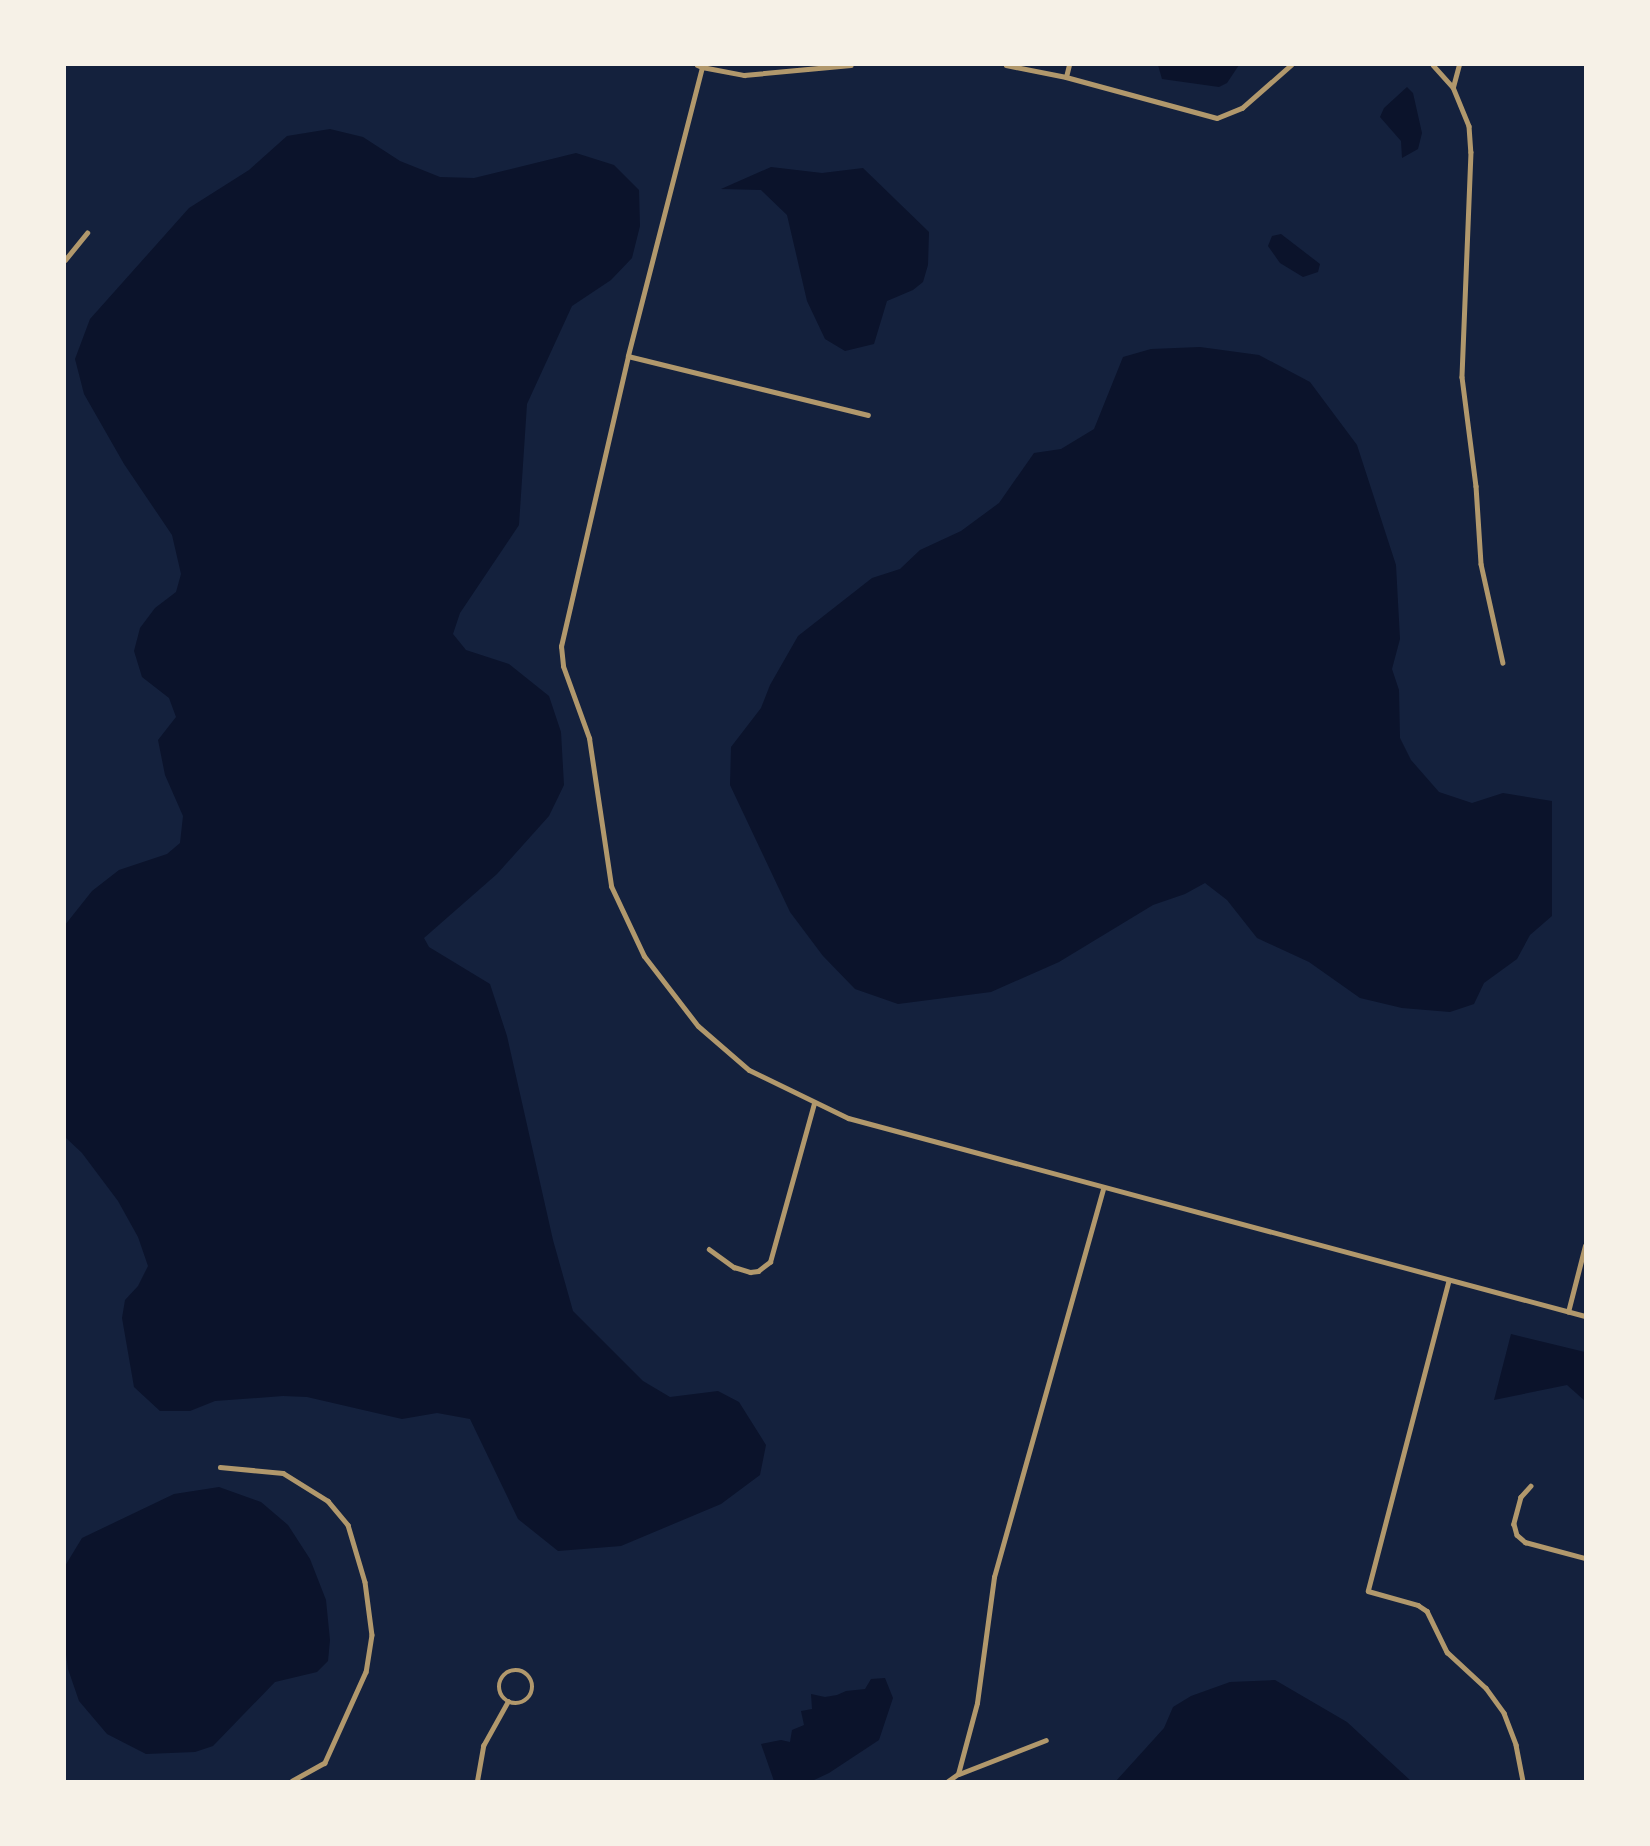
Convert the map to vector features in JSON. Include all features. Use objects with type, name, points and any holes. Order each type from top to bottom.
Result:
[{"type":"street","points":[[851,65],[744,75],[700,66],[628,356],[561,646],[563,666],[589,738],[611,886],[644,956],[698,1026],[749,1070],[848,1118],[1585,1317]]},
{"type":"street","points":[[1006,65],[1066,77],[1217,118],[1242,108],[1290,65]]},
{"type":"street","points":[[1066,77],[1069,65]]},
{"type":"street","points":[[1433,65],[1453,87],[1469,126],[1471,152],[1462,377],[1476,486],[1481,564],[1503,663]]},
{"type":"street","points":[[1453,87],[1459,65]]},
{"type":"street","points":[[65,260],[87,233]]},
{"type":"street","points":[[628,356],[868,415]]},
{"type":"street","points":[[709,1249],[727,1263],[750,1272],[758,1271],[770,1262],[814,1103]]},
{"type":"street","points":[[958,1774],[979,1691],[994,1577],[1103,1188]]},
{"type":"street","points":[[1568,1312],[1585,1246]]},
{"type":"street","points":[[1449,1281],[1368,1591],[1418,1605],[1427,1611],[1447,1651],[1486,1688],[1504,1713],[1516,1745],[1523,1781]]},
{"type":"street","points":[[220,1467],[283,1473],[328,1501],[348,1525],[365,1582],[372,1635],[366,1672],[324,1763],[293,1781]]},
{"type":"street","points":[[1531,1486],[1521,1497],[1514,1524],[1517,1535],[1525,1542],[1585,1558]]},
{"type":"street","points":[[510,1671],[526,1673],[532,1682],[529,1698],[519,1703],[508,1701],[499,1688],[502,1678],[510,1671]]},
{"type":"street","points":[[477,1781],[483,1746],[508,1701]]},
{"type":"street","points":[[948,1781],[958,1774],[1045,1740]]},
{"type":"water","points":[[1158,65],[1239,65],[1227,83],[1219,87],[1162,79]]},
{"type":"water","points":[[1407,87],[1413,93],[1422,133],[1418,149],[1402,158],[1401,141],[1380,117],[1384,108]]},
{"type":"water","points":[[330,129],[363,137],[400,161],[440,177],[474,178],[576,153],[614,165],[639,190],[640,226],[632,258],[611,280],[572,306],[527,404],[519,525],[460,613],[453,634],[466,650],[509,664],[549,696],[561,732],[564,785],[549,816],[497,874],[424,938],[429,947],[490,984],[507,1036],[553,1240],[573,1311],[643,1381],[670,1397],[718,1391],[739,1402],[766,1445],[760,1475],[721,1504],[621,1546],[558,1551],[518,1519],[470,1419],[437,1413],[402,1419],[307,1397],[283,1396],[215,1401],[190,1411],[160,1411],[134,1387],[122,1318],[125,1300],[138,1286],[148,1266],[138,1237],[118,1201],[82,1153],[65,1137],[65,925],[92,891],[119,870],[167,854],[180,843],[183,816],[165,775],[158,740],[176,717],[169,698],[142,677],[134,651],[140,628],[155,608],[176,592],[181,574],[172,535],[124,464],[84,394],[75,359],[90,319],[189,208],[249,170],[287,136]]},
{"type":"water","points":[[771,167],[822,173],[863,168],[929,232],[928,265],[923,282],[913,290],[887,301],[874,344],[845,351],[825,339],[807,301],[787,215],[761,190],[721,189]]},
{"type":"water","points":[[1281,234],[1320,264],[1318,272],[1303,277],[1280,263],[1268,246],[1272,236]]},
{"type":"water","points":[[1200,347],[1259,355],[1310,382],[1357,445],[1396,565],[1400,639],[1392,669],[1399,690],[1400,738],[1411,760],[1439,792],[1472,803],[1503,793],[1552,801],[1552,916],[1530,935],[1517,959],[1484,983],[1474,1004],[1450,1012],[1402,1008],[1360,998],[1309,962],[1257,938],[1227,900],[1205,883],[1185,894],[1153,905],[1059,962],[991,992],[898,1004],[855,989],[823,956],[790,912],[730,785],[731,747],[761,708],[770,685],[798,636],[872,578],[900,569],[920,550],[961,531],[999,503],[1034,453],[1061,449],[1094,429],[1123,357],[1151,349]]},
{"type":"water","points":[[1511,1334],[1585,1352],[1585,1401],[1567,1385],[1494,1400]]},
{"type":"water","points":[[219,1487],[261,1502],[288,1525],[310,1559],[326,1600],[330,1640],[328,1661],[317,1672],[275,1682],[213,1746],[195,1752],[146,1754],[107,1734],[79,1701],[68,1669],[65,1647],[65,1566],[82,1538],[174,1494]]},
{"type":"water","points":[[885,1678],[893,1698],[879,1740],[812,1781],[774,1781],[761,1744],[781,1740],[790,1742],[792,1730],[804,1725],[801,1711],[812,1709],[811,1694],[825,1697],[865,1689],[871,1679]]},
{"type":"water","points":[[1275,1680],[1347,1722],[1411,1781],[1116,1781],[1164,1728],[1173,1707],[1191,1696],[1230,1682]]}]
